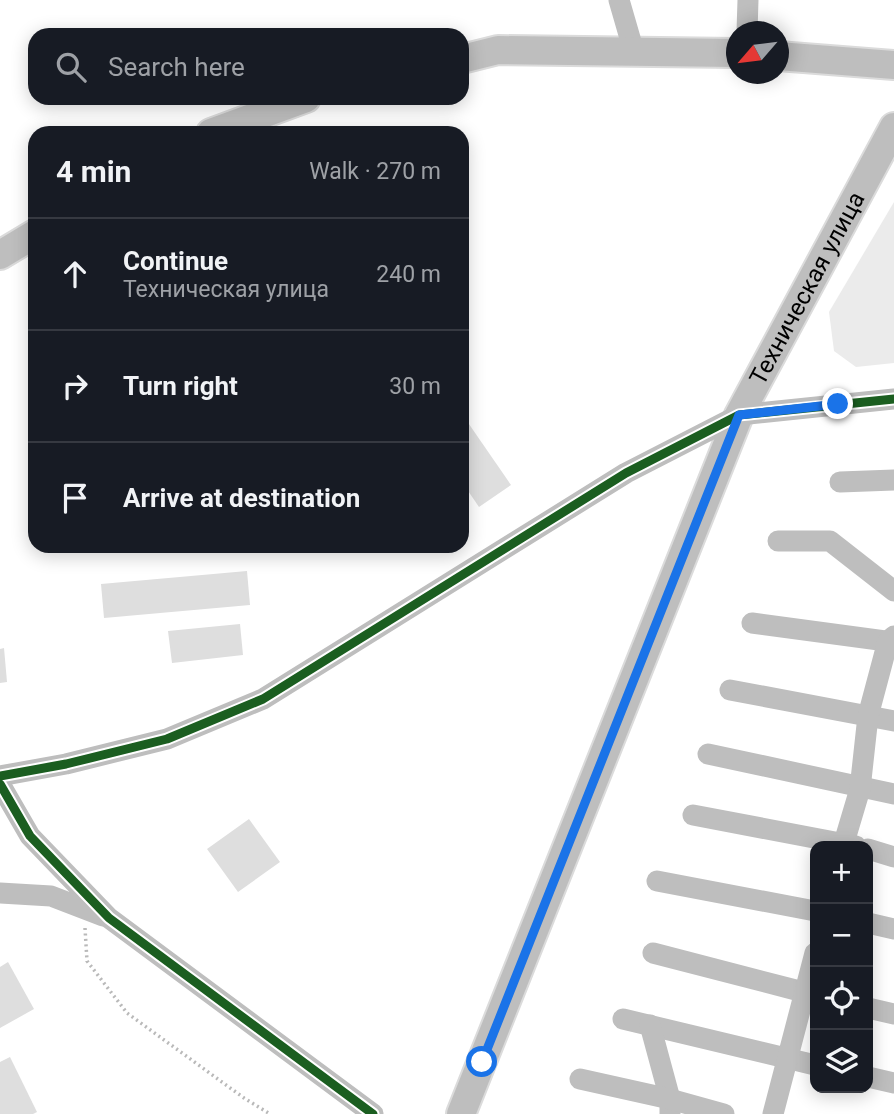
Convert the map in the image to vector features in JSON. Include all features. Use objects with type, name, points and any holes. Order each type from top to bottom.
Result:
[{"type":"main road","points":[[469,57],[498,50],[726,53]]},
{"type":"main road","points":[[789,57],[894,65]]},
{"type":"main road","points":[[230,126],[287,105]]},
{"type":"main road","name":"Техническая улица","points":[[461,1114],[739,415],[894,127]]},
{"type":"main road","points":[[0,256],[28,238]]},
{"type":"street","points":[[619,0],[634,52]]},
{"type":"street","points":[[747,21],[748,0]]},
{"type":"street","points":[[0,776],[66,764],[167,739],[263,699],[626,473],[739,415],[894,399]]},
{"type":"street","points":[[840,482],[894,480]]},
{"type":"street","points":[[778,541],[830,541],[894,591]]},
{"type":"street","points":[[752,623],[892,640],[868,716],[860,789],[848,841]]},
{"type":"street","points":[[730,690],[894,721]]},
{"type":"street","points":[[708,754],[860,789],[894,794]]},
{"type":"street","points":[[0,784],[30,836],[109,918],[373,1114]]},
{"type":"street","points":[[693,815],[826,841]]},
{"type":"street","points":[[873,851],[894,857]]},
{"type":"street","points":[[657,881],[810,910]]},
{"type":"street","points":[[0,893],[51,895],[109,918]]},
{"type":"street","points":[[873,924],[894,929]]},
{"type":"street","points":[[653,953],[810,994],[786,1058],[773,1114]]},
{"type":"street","points":[[873,1009],[894,1014]]},
{"type":"street","points":[[623,1019],[810,1064]]},
{"type":"street","points":[[650,1025],[670,1106]]},
{"type":"street","points":[[873,1078],[894,1083]]},
{"type":"street","points":[[580,1079],[670,1106],[724,1114]]},
{"type":"path","points":[[85,909],[87,961],[127,1013],[270,1114]]},
{"type":"shaded area","points":[[894,202],[894,363],[856,367],[834,351],[829,312]]},
{"type":"building","points":[[469,424],[511,485],[479,507],[469,492]]},
{"type":"building","points":[[247,571],[250,605],[104,618],[101,584]]},
{"type":"building","points":[[240,624],[243,655],[172,663],[168,631]]},
{"type":"building","points":[[4,648],[7,682],[0,683],[0,649]]},
{"type":"building","points":[[249,819],[280,862],[238,892],[207,849]]},
{"type":"building","points":[[8,962],[34,1009],[0,1028],[0,967]]},
{"type":"building","points":[[10,1057],[37,1112],[33,1114],[0,1114],[0,1062]]},
{"type":"cycle path","points":[[0,776],[66,764],[167,739],[263,699],[626,473],[739,415],[894,399]]},
{"type":"cycle path","points":[[0,784],[30,836],[109,918],[373,1114]]},
{"type":"route","points":[[482,1062],[739,415],[838,404]]}]
